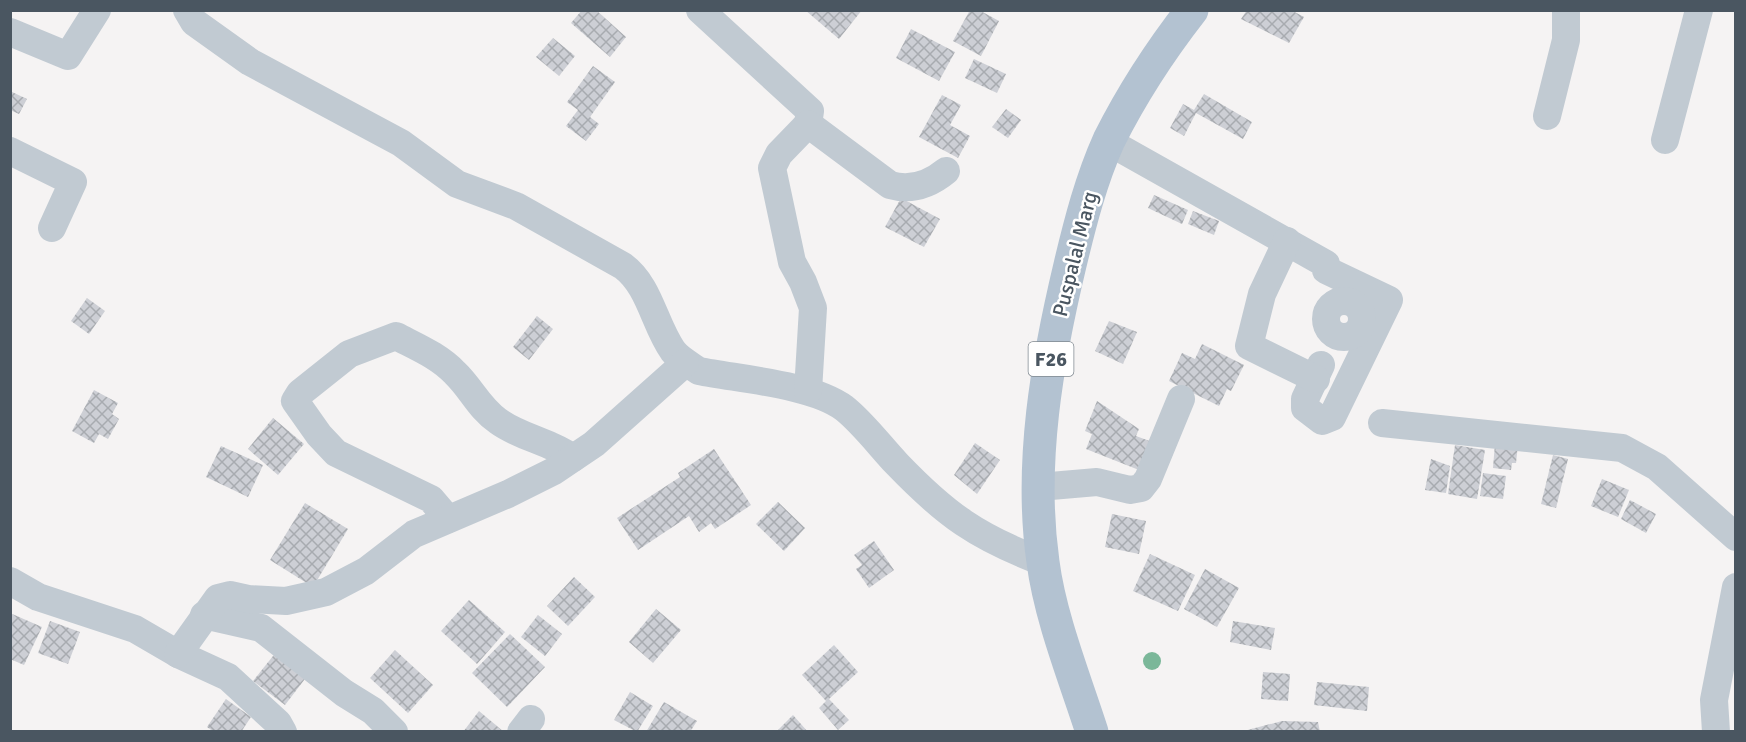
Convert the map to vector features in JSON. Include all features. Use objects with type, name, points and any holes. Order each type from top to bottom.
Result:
[{"type":"main road","name":"Puspalal Marg","points":[[1092,732],[1063,642],[1043,562],[1039,487],[1047,379],[1063,293],[1080,220],[1109,142],[1137,87],[1192,10]]},
{"type":"street","points":[[10,32],[68,56],[97,10]]},
{"type":"street","points":[[187,10],[194,22],[250,62],[400,143],[457,184],[516,206],[623,266],[635,275],[673,352],[686,363],[699,371],[808,391],[843,407],[916,483],[963,525],[999,546],[1043,562]]},
{"type":"street","points":[[700,10],[810,111],[808,124],[779,154],[772,168],[789,252],[813,308],[808,391]]},
{"type":"street","points":[[1547,116],[1566,40],[1566,10]]},
{"type":"street","points":[[1665,140],[1699,10]]},
{"type":"street","points":[[808,124],[890,185],[905,189],[915,187],[937,179],[945,171]]},
{"type":"street","points":[[1109,142],[1326,264],[1326,270],[1389,300],[1332,417],[1322,421],[1305,408],[1305,399],[1319,372],[1333,366],[1345,354],[1344,342],[1336,334]]},
{"type":"street","points":[[10,150],[74,182],[52,228]]},
{"type":"street","points":[[1287,242],[1262,294],[1249,346],[1319,372]]},
{"type":"street","points":[[448,519],[431,499],[336,453],[319,435],[295,400],[300,393],[349,354],[396,336],[436,357],[456,373],[481,407],[499,422],[562,450],[573,458]]},
{"type":"street","points":[[178,654],[218,598],[230,595],[286,601],[326,592],[366,571],[414,534],[508,494],[554,471],[602,437],[686,363]]},
{"type":"street","points":[[1039,487],[1086,482],[1130,490],[1140,488],[1148,479],[1181,399]]},
{"type":"street","points":[[1382,423],[1622,448],[1657,467],[1736,537]]},
{"type":"street","points":[[10,581],[38,597],[135,629],[178,654],[228,677],[278,723],[283,732]]},
{"type":"street","points":[[1716,732],[1714,700],[1736,588]]},
{"type":"street","points":[[204,615],[261,628],[344,693],[373,711],[394,732]]},
{"type":"building","points":[[582,10],[596,10],[626,37],[610,57],[571,23]]},
{"type":"building","points":[[805,10],[862,10],[839,39]]},
{"type":"building","points":[[970,10],[979,10],[999,21],[981,56],[953,41]]},
{"type":"building","points":[[1247,10],[1291,10],[1304,17],[1289,43],[1241,19]]},
{"type":"building","points":[[911,29],[955,52],[939,81],[896,58]]},
{"type":"building","points":[[553,38],[575,56],[559,76],[536,57]]},
{"type":"building","points":[[974,59],[1006,74],[997,93],[965,78]]},
{"type":"building","points":[[593,66],[615,82],[590,117],[599,124],[586,141],[566,126],[578,110],[567,102]]},
{"type":"building","points":[[10,91],[27,99],[19,114],[10,110]]},
{"type":"building","points":[[1204,94],[1252,122],[1243,139],[1196,113],[1184,136],[1170,128],[1183,104],[1194,110]]},
{"type":"building","points":[[942,95],[961,105],[950,125],[970,136],[958,158],[919,137]]},
{"type":"building","points":[[1006,109],[1021,120],[1008,138],[992,127]]},
{"type":"building","points":[[1154,195],[1188,210],[1182,224],[1148,208]]},
{"type":"building","points":[[901,198],[940,219],[924,247],[885,227]]},
{"type":"building","points":[[1193,211],[1219,221],[1214,235],[1188,224]]},
{"type":"building","points":[[87,298],[105,311],[89,334],[71,321]]},
{"type":"building","points":[[537,316],[553,329],[529,360],[513,347]]},
{"type":"building","points":[[1109,321],[1137,332],[1123,364],[1095,351]]},
{"type":"building","points":[[1202,344],[1244,365],[1231,391],[1227,389],[1219,406],[1169,381],[1182,353],[1195,359]]},
{"type":"building","points":[[94,390],[118,403],[112,414],[119,419],[108,439],[99,434],[94,443],[72,431]]},
{"type":"building","points":[[1097,401],[1139,429],[1136,436],[1155,443],[1144,472],[1086,449],[1092,434],[1085,431]]},
{"type":"building","points":[[273,418],[304,444],[278,475],[248,449]]},
{"type":"building","points":[[975,443],[1000,460],[977,494],[954,475]]},
{"type":"building","points":[[1495,443],[1518,445],[1516,463],[1512,463],[1511,470],[1493,468]]},
{"type":"building","points":[[1455,445],[1485,450],[1477,499],[1448,494]]},
{"type":"building","points":[[221,446],[263,465],[248,497],[206,477]]},
{"type":"building","points":[[714,449],[751,505],[715,529],[711,523],[699,532],[689,516],[638,550],[617,518],[680,477],[678,473]]},
{"type":"building","points":[[1553,455],[1568,459],[1556,508],[1541,504]]},
{"type":"building","points":[[1431,459],[1450,466],[1446,493],[1425,490]]},
{"type":"building","points":[[1483,473],[1506,476],[1503,499],[1480,496]]},
{"type":"building","points":[[1602,479],[1629,490],[1618,517],[1591,506]]},
{"type":"building","points":[[1630,500],[1656,514],[1646,533],[1621,519]]},
{"type":"building","points":[[778,502],[805,528],[784,551],[756,524]]},
{"type":"building","points":[[305,503],[348,529],[313,587],[270,560]]},
{"type":"building","points":[[1112,514],[1146,521],[1139,554],[1105,547]]},
{"type":"building","points":[[874,541],[894,570],[869,588],[856,569],[862,565],[854,555]]},
{"type":"building","points":[[1150,554],[1195,575],[1178,611],[1133,591]]},
{"type":"building","points":[[1205,569],[1239,588],[1217,627],[1184,609]]},
{"type":"building","points":[[574,577],[595,597],[568,626],[547,606]]},
{"type":"building","points":[[469,600],[505,632],[477,664],[441,631]]},
{"type":"building","points":[[656,609],[681,630],[653,663],[629,642]]},
{"type":"building","points":[[10,613],[42,627],[24,665],[10,659]]},
{"type":"building","points":[[538,615],[562,634],[545,656],[521,637]]},
{"type":"building","points":[[50,621],[80,632],[68,664],[38,653]]},
{"type":"building","points":[[1233,621],[1275,628],[1271,650],[1230,642]]},
{"type":"building","points":[[510,634],[545,667],[507,707],[472,673]]},
{"type":"building","points":[[834,645],[858,672],[829,699],[849,720],[838,730],[819,708],[826,701],[802,675]]},
{"type":"building","points":[[395,650],[433,685],[408,713],[370,678]]},
{"type":"building","points":[[277,651],[308,675],[285,705],[253,681]]},
{"type":"building","points":[[1263,672],[1290,674],[1288,701],[1261,699]]},
{"type":"building","points":[[1317,682],[1369,687],[1367,711],[1314,705]]},
{"type":"building","points":[[630,692],[653,706],[637,732],[614,720]]},
{"type":"building","points":[[226,699],[251,717],[241,732],[214,732],[207,727]]},
{"type":"building","points":[[664,702],[697,721],[690,732],[646,732]]},
{"type":"building","points":[[479,711],[504,732],[463,732]]},
{"type":"building","points":[[793,715],[808,732],[776,732]]},
{"type":"building","points":[[1282,721],[1318,722],[1320,732],[1240,732]]}]
